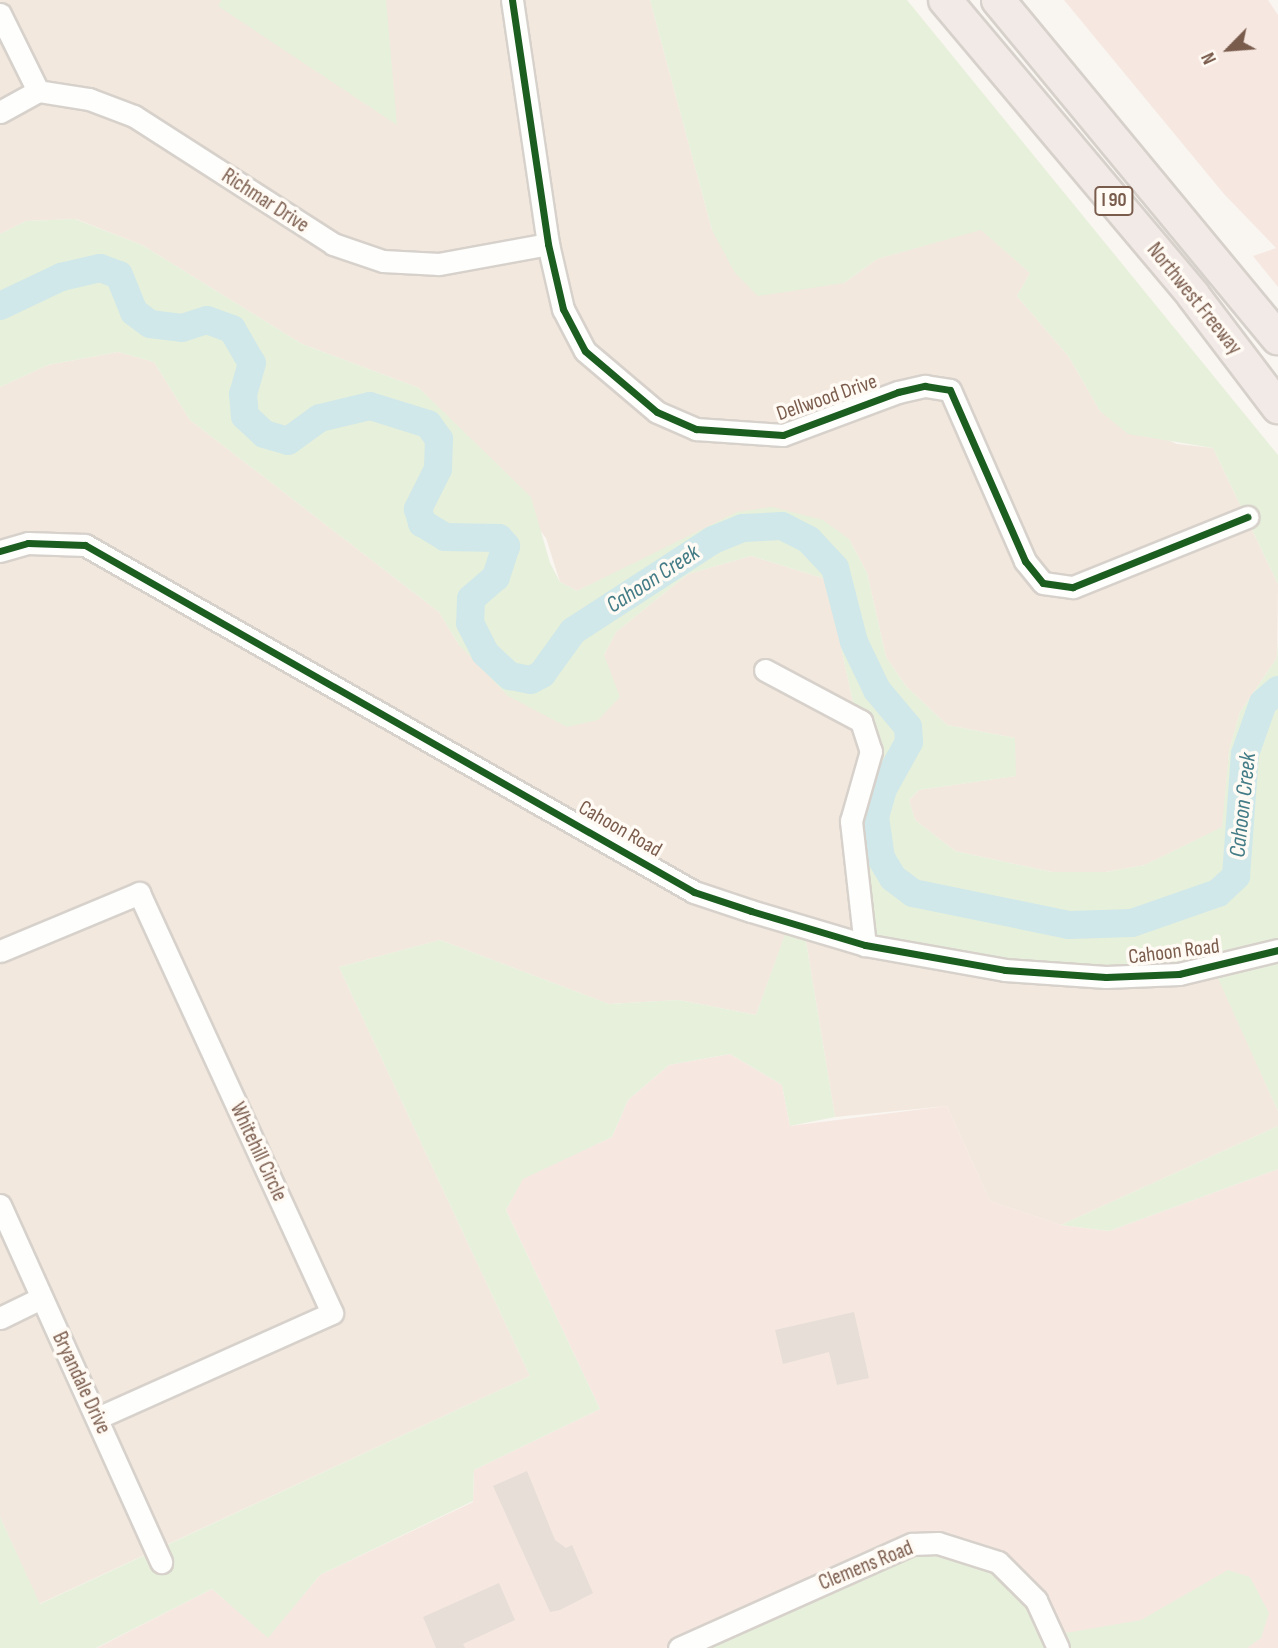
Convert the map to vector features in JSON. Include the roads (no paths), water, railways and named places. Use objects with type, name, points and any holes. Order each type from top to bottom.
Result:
[{"type":"highway","name":"Northwest Freeway","points":[[945,0],[1193,295],[1278,407]]},
{"type":"highway","name":"Northwest Freeway","points":[[998,0],[1278,338]]},
{"type":"street","name":"Dellwood Drive","points":[[512,0],[548,244],[564,309],[585,351],[657,412],[696,429],[783,435],[898,392],[925,386],[950,390],[1025,561],[1043,583],[1073,587],[1247,517]]},
{"type":"street","points":[[0,14],[37,91],[0,112]]},
{"type":"street","name":"Richmar Drive","points":[[37,91],[89,99],[134,116],[333,244],[383,261],[439,264],[548,244]]},
{"type":"street","name":"Cahoon Road","points":[[0,551],[28,543],[85,545],[694,892],[865,945],[1005,970],[1105,977],[1179,974],[1278,950]]},
{"type":"street","points":[[765,670],[861,721],[871,751],[851,821],[863,886],[865,945]]},
{"type":"street","name":"Whitehill Circle","points":[[0,951],[139,893],[332,1313],[97,1418]]},
{"type":"street","name":"Bryandale Drive","points":[[0,1205],[161,1562]]},
{"type":"street","points":[[0,1318],[41,1298]]},
{"type":"street","name":"Clemens Road","points":[[679,1648],[912,1544],[938,1543],[998,1562],[1036,1600],[1058,1648]]},
{"type":"waterway","name":"Cahoon Creek","points":[[0,306],[61,277],[100,268],[119,275],[134,312],[150,324],[182,328],[207,320],[232,329],[252,363],[243,394],[245,416],[264,434],[288,441],[320,418],[370,406],[428,424],[439,439],[438,469],[418,509],[422,523],[445,537],[499,538],[506,546],[496,577],[471,599],[470,623],[485,653],[510,676],[531,680],[542,674],[573,631],[713,540],[743,528],[782,526],[809,540],[835,568],[854,642],[877,690],[908,727],[909,742],[883,789],[875,817],[881,858],[893,878],[913,893],[1069,925],[1132,923],[1218,893],[1236,876],[1245,754],[1263,703],[1278,690]]}]
